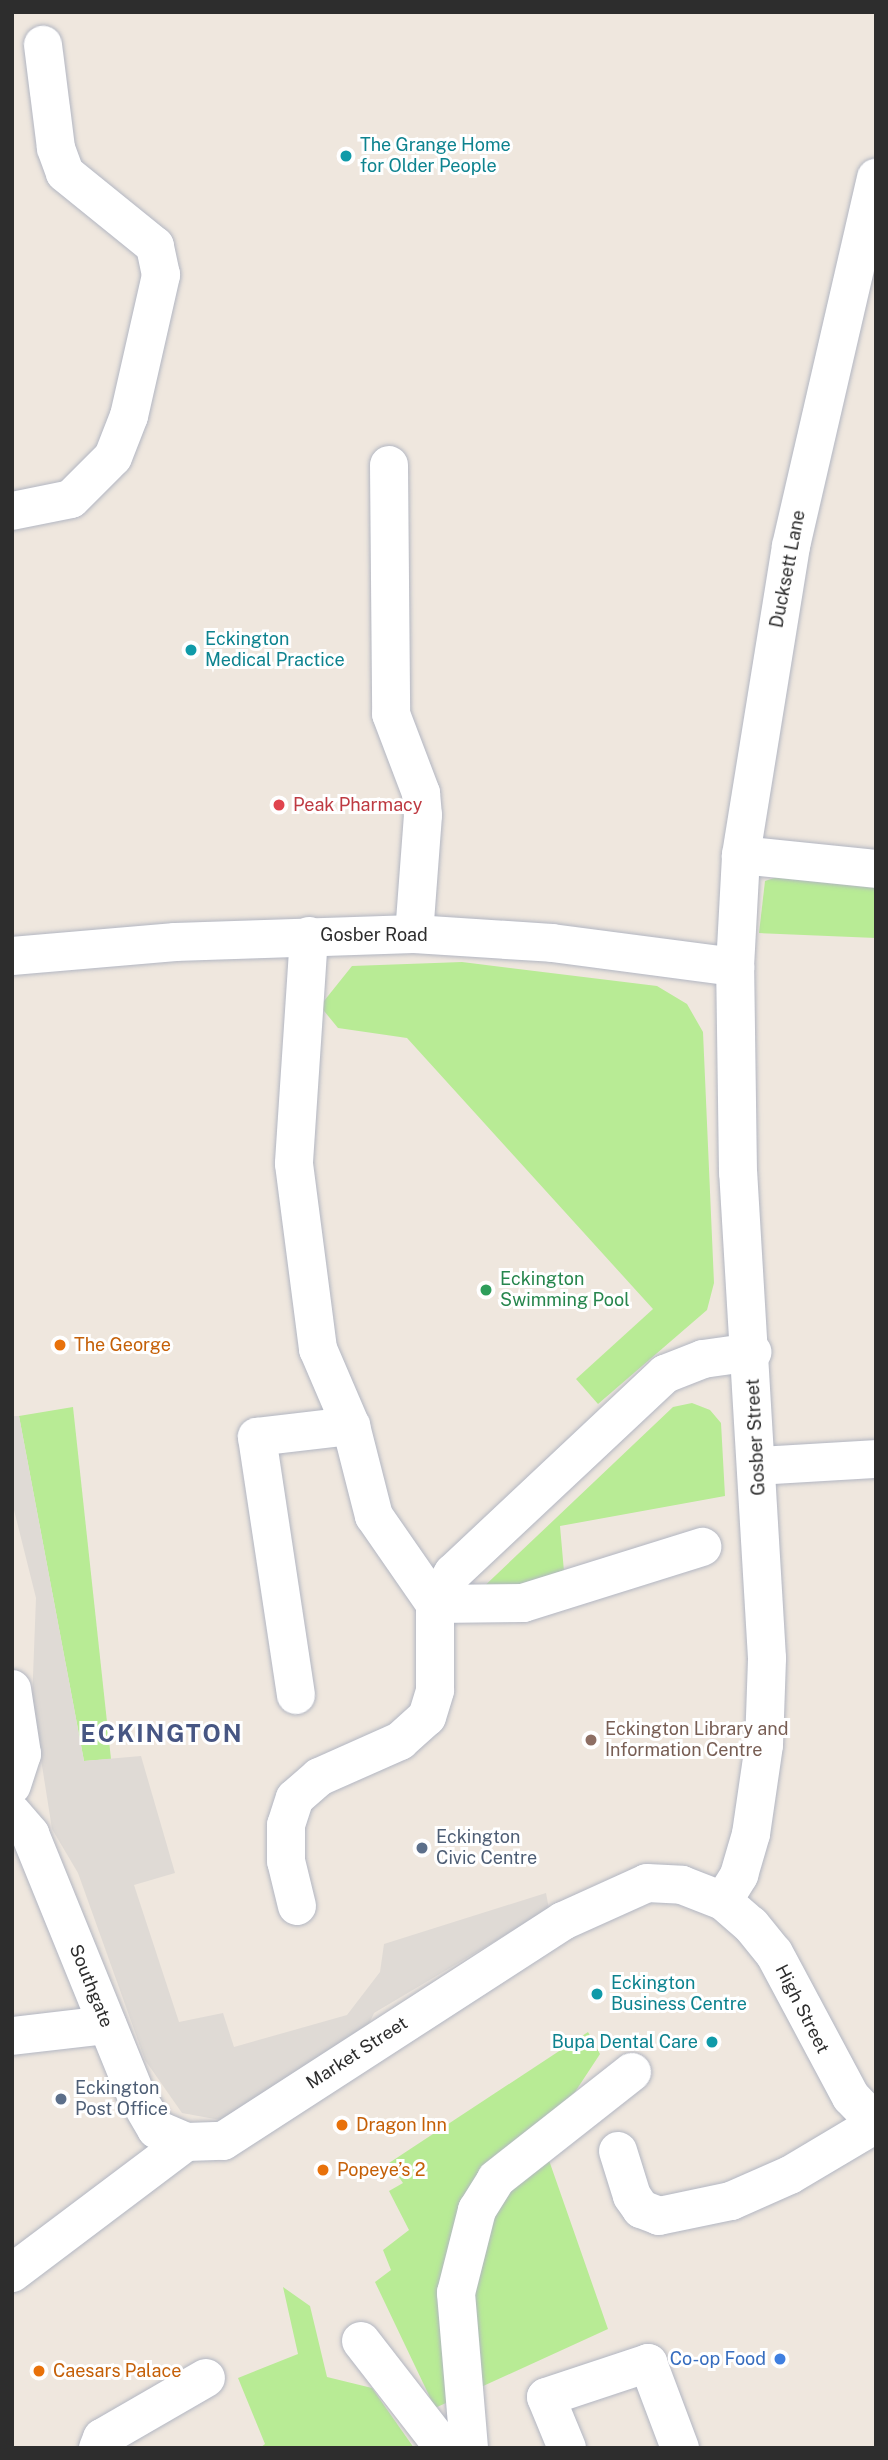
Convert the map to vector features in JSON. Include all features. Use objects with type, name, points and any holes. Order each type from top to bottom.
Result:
[{"type":"street","points":[[12,511],[71,499],[113,457],[129,416],[162,275],[155,246],[65,173],[56,148],[43,45]]},
{"type":"street","name":"Ducksett Lane","points":[[735,967],[741,855],[791,546],[876,178]]},
{"type":"street","points":[[389,465],[391,714],[421,793],[423,815],[414,934]]},
{"type":"street","points":[[741,855],[876,869]]},
{"type":"street","name":"Gosber Road","points":[[12,956],[309,936],[414,934],[552,943],[735,967]]},
{"type":"street","points":[[309,936],[294,1164],[317,1349],[351,1426],[374,1516],[435,1604]]},
{"type":"street","name":"Gosber Street","points":[[723,1901],[739,1875],[751,1834],[764,1745],[753,1352],[738,1172],[735,967]]},
{"type":"street","points":[[297,1906],[286,1861],[286,1825],[295,1798],[319,1777],[400,1741],[426,1717],[435,1690],[435,1604],[472,1550],[665,1374],[703,1359],[753,1352]]},
{"type":"street","points":[[296,1695],[257,1437],[351,1426]]},
{"type":"street","points":[[758,1466],[876,1459]]},
{"type":"street","points":[[435,1604],[523,1603],[702,1547]]},
{"type":"street","points":[[12,1689],[22,1754],[12,1784]]},
{"type":"street","name":"Southgate","points":[[18,1829],[156,2129],[187,2142]]},
{"type":"street","name":"Market Street","points":[[187,2142],[223,2141],[601,1902],[647,1883],[682,1885],[723,1901]]},
{"type":"street","name":"High Street","points":[[723,1901],[774,1953],[850,2096],[876,2124]]},
{"type":"street","points":[[12,2055],[30,2035],[107,2025]]},
{"type":"street","points":[[469,2448],[456,2293],[477,2210],[496,2179],[632,2072]]},
{"type":"street","points":[[618,2151],[632,2196],[641,2209],[659,2216],[731,2201],[790,2175],[876,2124]]},
{"type":"street","points":[[12,2273],[187,2142]]},
{"type":"street","points":[[361,2341],[444,2448]]},
{"type":"street","points":[[567,2448],[546,2397],[648,2363],[680,2448]]},
{"type":"street","points":[[98,2448],[102,2438],[206,2378]]},
{"type":"green space","points":[[780,876],[876,883],[876,938],[759,933],[765,881]]},
{"type":"green space","points":[[462,962],[657,986],[687,1004],[703,1032],[714,1283],[707,1310],[598,1404],[576,1379],[653,1309],[407,1038],[338,1028],[320,1006],[352,966]]},
{"type":"green space","points":[[692,1403],[710,1410],[721,1423],[725,1496],[560,1526],[565,1583],[477,1593],[673,1407]]},
{"type":"green space","points":[[73,1407],[111,1759],[84,1761],[19,1416]]},
{"type":"green space","points":[[588,2032],[600,2054],[575,2092],[537,2126],[608,2329],[435,2408],[375,2282],[391,2270],[383,2250],[409,2230],[389,2191],[403,2183],[389,2163]]},
{"type":"green space","points":[[283,2287],[310,2306],[327,2377],[372,2388],[414,2448],[260,2448],[265,2444],[238,2378],[298,2354]]},
{"type":"shaded area","points":[[12,1416],[19,1416],[84,1761],[141,1756],[175,1873],[134,1885],[179,2022],[223,2013],[234,2047],[347,2015],[380,1972],[384,1944],[546,1893],[549,1909],[374,2013],[365,2032],[226,2121],[182,2113],[145,2060],[78,1873],[52,1829],[32,1702],[36,1598],[12,1502]]},
{"type":"place","name":"The Grange Home for Older People","points":[[346,156]]},
{"type":"place","name":"Eckington Medical Practice","points":[[191,650]]},
{"type":"place","name":"Peak Pharmacy","points":[[279,805]]},
{"type":"place","name":"Eckington Swimming Pool","points":[[486,1290]]},
{"type":"place","name":"The George","points":[[60,1345]]},
{"type":"place","name":"Eckington Library and Information Centre","points":[[591,1740]]},
{"type":"place","name":"Eckington Civic Centre","points":[[422,1848]]},
{"type":"place","name":"Eckington Business Centre","points":[[597,1994]]},
{"type":"place","name":"Bupa Dental Care","points":[[712,2042]]},
{"type":"place","name":"Eckington Post Office","points":[[61,2099]]},
{"type":"place","name":"Dragon Inn","points":[[342,2125]]},
{"type":"place","name":"Popeye’s 2","points":[[323,2170]]},
{"type":"place","name":"Co-op Food","points":[[780,2359]]},
{"type":"place","name":"Caesars Palace","points":[[39,2371]]},
{"type":"district","name":"ECKINGTON","points":[[162,1734]]}]
